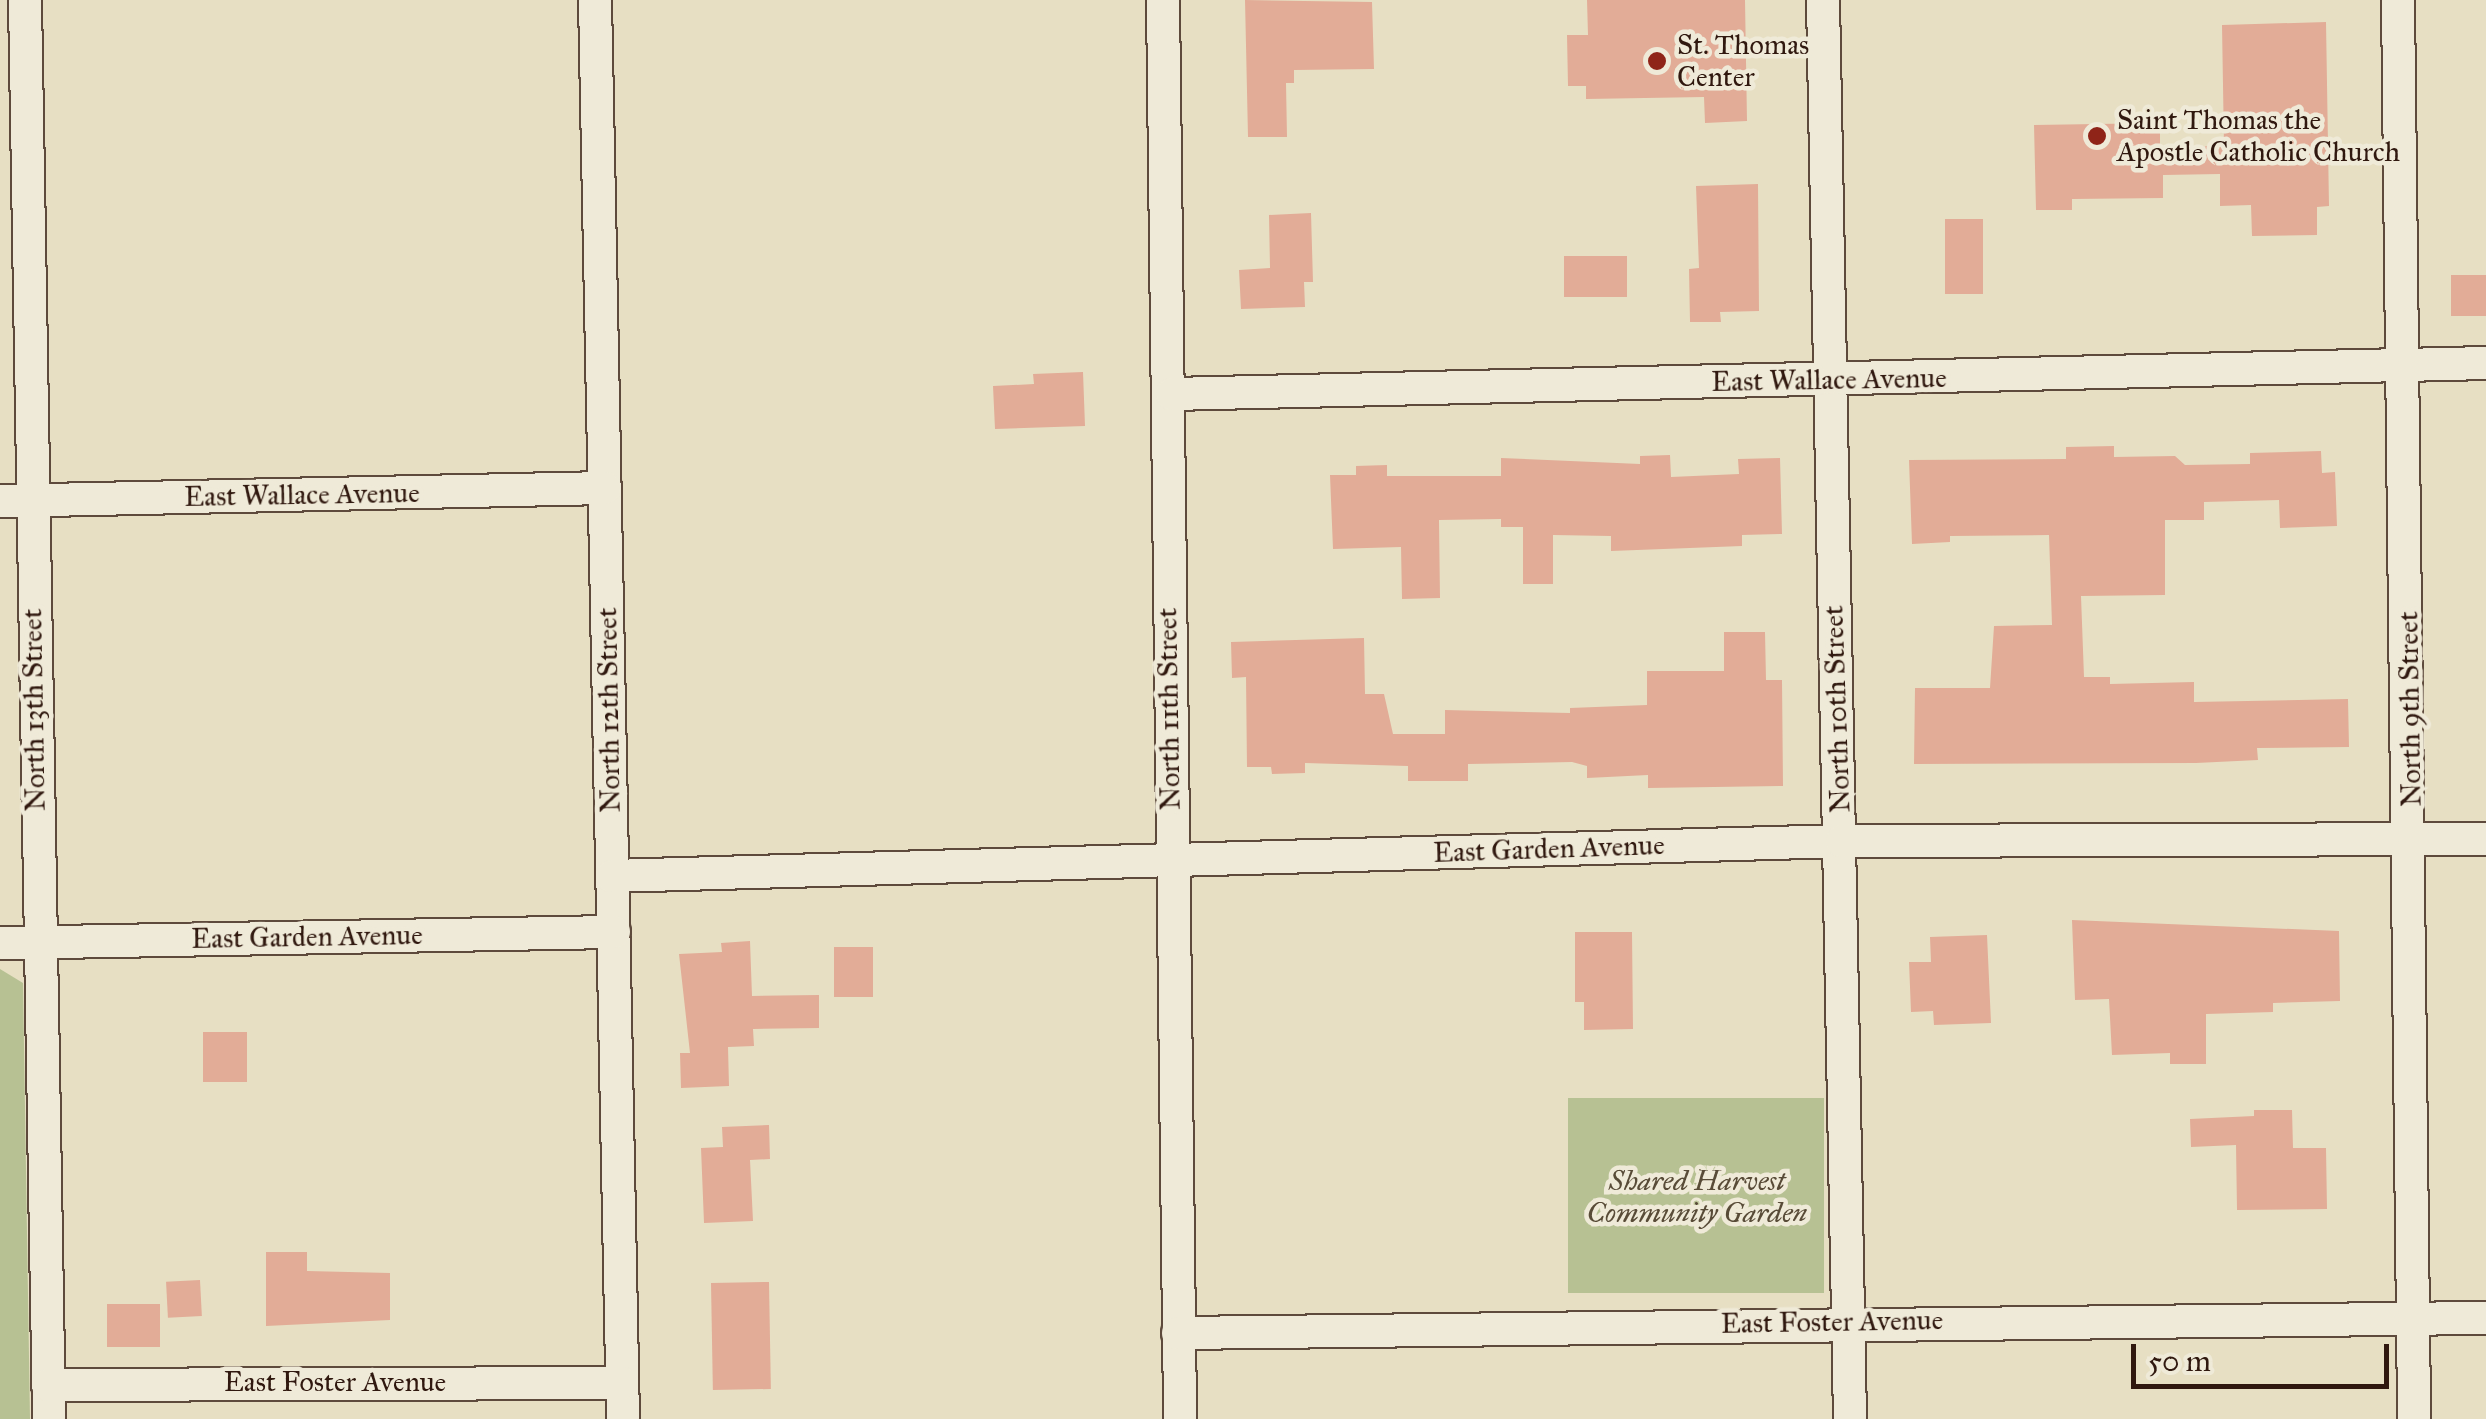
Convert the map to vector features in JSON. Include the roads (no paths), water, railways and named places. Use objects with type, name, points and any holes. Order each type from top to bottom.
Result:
[{"type":"street","name":"North 13th Street","points":[[25,0],[15,501],[40,942],[49,1419]]},
{"type":"street","name":"North 12th Street","points":[[595,0],[623,1419]]},
{"type":"street","name":"North 11th Street","points":[[1163,0],[1172,394],[1171,859],[1180,1419]]},
{"type":"street","name":"North 10th Street","points":[[1823,0],[1850,1419]]},
{"type":"street","name":"North 9th Street","points":[[2398,0],[2412,840],[2414,1419]]},
{"type":"street","name":"East Wallace Avenue","points":[[1172,394],[2486,363]]},
{"type":"street","name":"East Wallace Avenue","points":[[15,501],[604,488]]},
{"type":"street","name":"East Garden Avenue","points":[[612,876],[1842,841],[2486,839]]},
{"type":"street","name":"East Garden Avenue","points":[[0,943],[614,932]]},
{"type":"street","name":"East Foster Avenue","points":[[1178,1334],[1850,1320],[2486,1318]]},
{"type":"street","name":"East Foster Avenue","points":[[48,1385],[622,1383]]},
{"type":"place","name":"St. Thomas Center","points":[[1657,61]]},
{"type":"place","name":"Saint Thomas the Apostle Catholic Church","points":[[2097,136]]},
{"type":"park label","name":"Shared Harvest Community Garden","points":[[1697,1197]]}]
